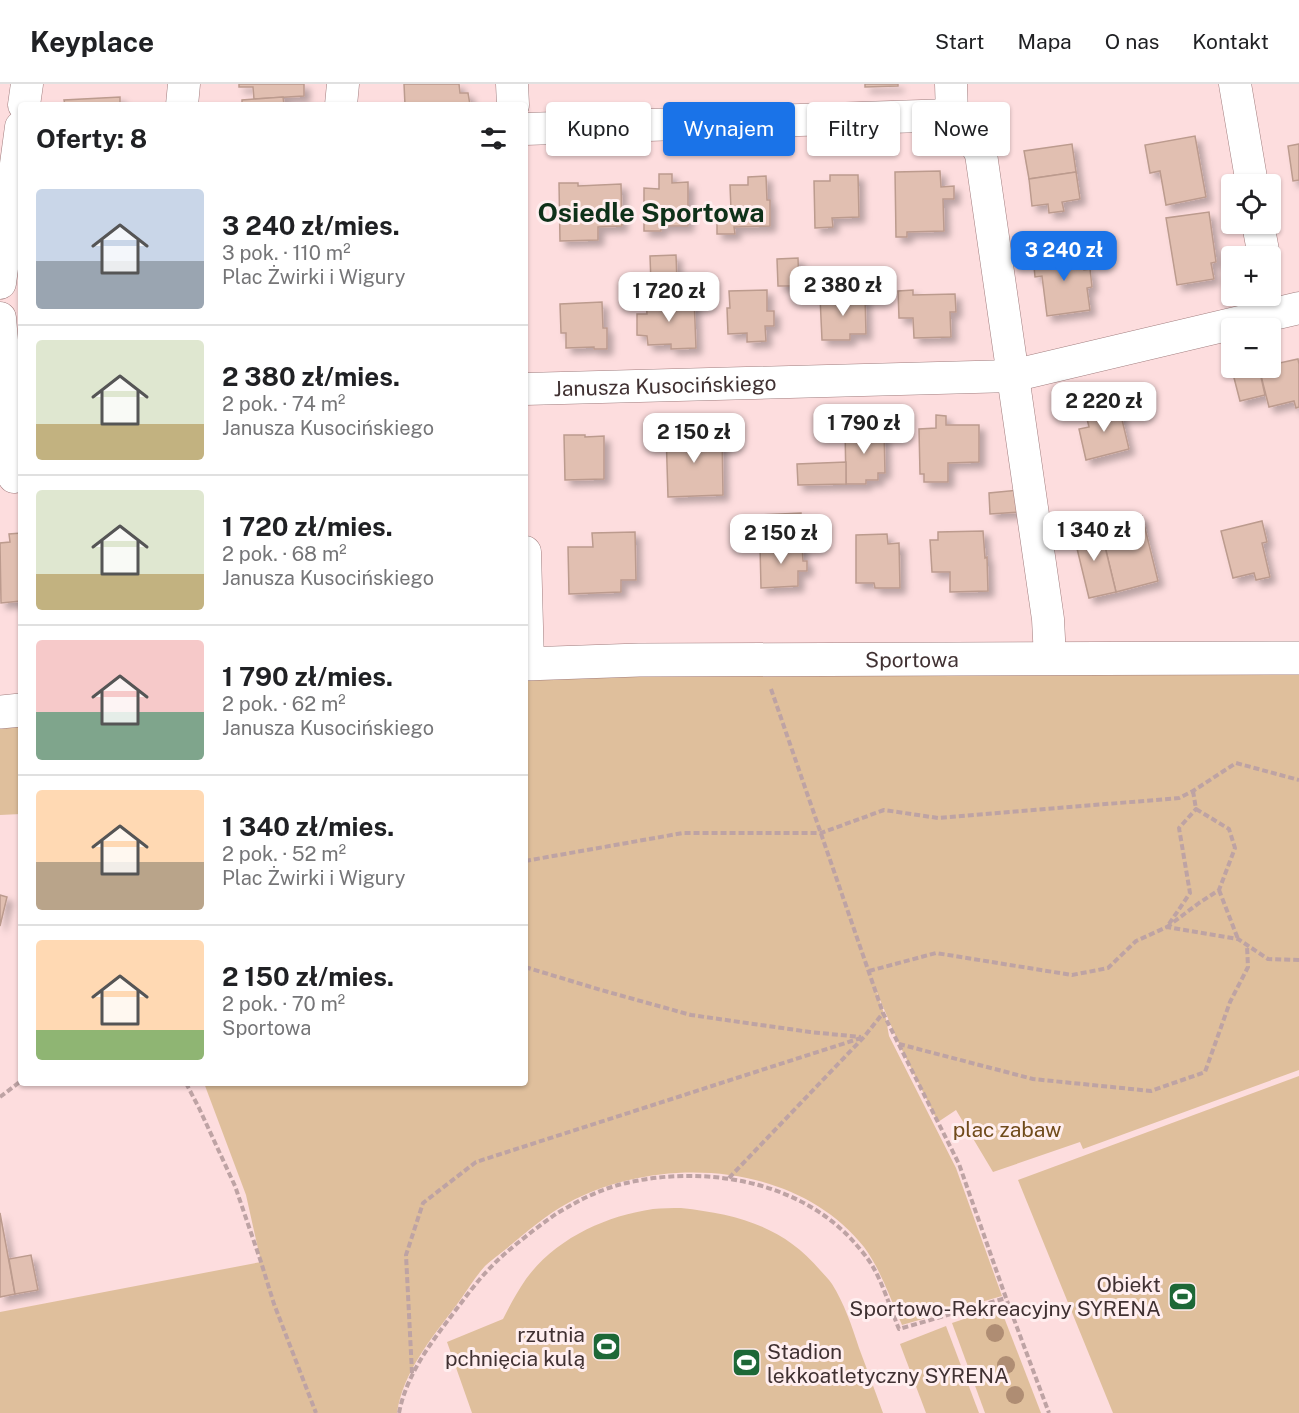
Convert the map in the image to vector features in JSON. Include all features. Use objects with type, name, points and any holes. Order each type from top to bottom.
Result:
[{"type":"street","points":[[24,102],[27,84]]},
{"type":"street","points":[[182,102],[184,84]]},
{"type":"street","points":[[341,102],[343,84]]},
{"type":"street","points":[[512,84],[513,102]]},
{"type":"street","points":[[951,84],[952,102]]},
{"type":"street","points":[[1236,84],[1250,174]]},
{"type":"street","points":[[528,129],[912,116]]},
{"type":"street","points":[[0,283],[18,149]]},
{"type":"street","points":[[981,156],[1048,619],[1050,658]]},
{"type":"street","name":"Janusza Kusocińskiego","points":[[528,389],[1012,376],[1281,306]]},
{"type":"street","points":[[0,318],[12,480]]},
{"type":"street","name":"Sportowa","points":[[528,664],[639,660],[1299,658]]},
{"type":"street","points":[[0,712],[18,710]]},
{"type":"path","points":[[761,660],[883,1013],[959,1164],[1049,1413]]},
{"type":"path","points":[[528,860],[683,833],[821,833],[884,810],[938,818],[1179,798],[1236,763],[1299,780]]},
{"type":"path","points":[[869,971],[936,953],[1072,975],[1108,968],[1137,941],[1167,927],[1198,903],[1220,890],[1235,848],[1229,829],[1196,809],[1193,791]]},
{"type":"path","points":[[1167,927],[1191,893],[1179,828],[1196,809]]},
{"type":"path","points":[[1220,890],[1238,939]]},
{"type":"path","points":[[1167,927],[1238,939],[1268,959],[1299,960]]},
{"type":"path","points":[[899,1044],[1033,1079],[1151,1091],[1205,1072],[1230,1002],[1248,967],[1247,946]]},
{"type":"path","points":[[528,968],[691,1015],[810,1032],[864,1037]]},
{"type":"path","points":[[729,1179],[864,1037],[883,1013]]},
{"type":"path","points":[[412,1374],[406,1256],[423,1203],[476,1161],[864,1037]]},
{"type":"path","points":[[0,1097],[18,1083]]},
{"type":"path","points":[[188,1086],[235,1186],[274,1304],[316,1413]]},
{"type":"path","points":[[399,1413],[412,1374],[430,1345],[490,1267],[526,1236],[566,1208],[617,1185],[683,1176],[703,1176],[774,1189],[802,1203],[830,1220],[853,1241],[872,1266],[899,1329],[1006,1298]]},
{"type":"green space","name":"plac zabaw","points":[[629,674],[1299,675],[1299,1070],[1083,1149],[1080,1142],[993,1172],[956,1110],[938,1122],[899,1044],[875,988],[886,1019],[889,1036],[956,1168],[1002,1296],[902,1325],[880,1275],[864,1247],[835,1218],[802,1197],[764,1182],[725,1174],[684,1173],[643,1177],[604,1187],[568,1203],[536,1224],[485,1266],[419,1357],[405,1384],[397,1413],[0,1413],[0,1312],[261,1262],[246,1195],[205,1086],[528,1086],[528,680]]},
{"type":"green space","points":[[18,726],[18,814],[0,815],[0,728]]},
{"type":"green space","name":"Obiekt Sportowo-Rekreacyjny SYRENA","points":[[1299,1076],[1299,1413],[1113,1413],[1018,1180]]},
{"type":"green space","points":[[681,1208],[721,1214],[757,1225],[774,1233],[806,1255],[829,1280],[840,1299],[851,1323],[883,1413],[472,1413],[447,1342],[503,1319],[526,1279],[551,1252],[566,1241],[617,1217],[656,1209]]},
{"type":"green space","points":[[1000,1307],[1041,1413],[985,1413],[952,1323]]},
{"type":"green space","points":[[946,1326],[979,1413],[926,1413],[900,1344]]},
{"type":"building","points":[[239,84],[304,84],[304,96],[254,99],[253,87],[239,87]]},
{"type":"building","points":[[404,84],[459,84],[460,93],[468,93],[470,102],[405,102]]},
{"type":"building","points":[[865,84],[898,84],[898,86],[865,87]]},
{"type":"building","points":[[120,97],[120,102],[64,102],[64,100]]},
{"type":"building","points":[[283,97],[284,102],[242,102],[242,100]]},
{"type":"building","points":[[1195,136],[1206,197],[1166,205],[1160,171],[1150,173],[1145,145]]},
{"type":"building","points":[[1072,144],[1076,172],[1029,179],[1024,151]]},
{"type":"building","points":[[1299,144],[1299,180],[1293,181],[1288,146]]},
{"type":"building","points":[[940,171],[941,187],[954,186],[954,199],[943,199],[944,231],[907,232],[907,237],[896,237],[895,172]]},
{"type":"building","points":[[1076,172],[1080,199],[1062,202],[1064,211],[1049,213],[1048,204],[1032,206],[1029,179]]},
{"type":"building","points":[[659,174],[672,174],[672,183],[688,182],[688,226],[661,226],[661,231],[644,231],[644,188],[659,189]]},
{"type":"building","points":[[830,175],[858,175],[859,217],[832,218],[833,227],[815,228],[814,181],[830,181]]},
{"type":"building","points":[[766,176],[767,200],[770,200],[770,226],[734,227],[735,234],[717,234],[717,210],[731,210],[730,185],[748,185],[748,177]]},
{"type":"building","points":[[559,183],[578,183],[578,186],[621,184],[622,226],[598,227],[598,240],[560,241]]},
{"type":"building","points":[[1209,212],[1216,262],[1211,263],[1214,279],[1177,285],[1166,218]]},
{"type":"building","points":[[1082,251],[1084,270],[1090,269],[1092,287],[1087,288],[1090,310],[1047,316],[1042,276],[1035,277],[1033,257]]},
{"type":"building","points":[[676,255],[677,282],[651,283],[650,256]]},
{"type":"building","points":[[798,258],[799,286],[778,286],[777,259]]},
{"type":"building","points":[[767,290],[767,311],[774,311],[774,326],[765,326],[766,341],[747,342],[747,333],[728,334],[729,291]]},
{"type":"building","points":[[913,290],[913,295],[955,294],[956,312],[950,312],[951,337],[914,338],[913,318],[899,318],[898,291]]},
{"type":"building","points":[[865,296],[866,334],[850,334],[850,340],[822,340],[820,297]]},
{"type":"building","points":[[694,297],[696,348],[671,349],[671,344],[648,345],[647,336],[637,335],[637,314],[647,314],[646,299]]},
{"type":"building","points":[[602,302],[603,328],[607,328],[607,349],[566,348],[566,333],[561,333],[560,304]]},
{"type":"building","points":[[1298,359],[1299,407],[1296,408],[1294,401],[1269,407],[1262,378],[1281,378],[1281,363]]},
{"type":"building","points":[[1234,378],[1261,378],[1265,395],[1240,401]]},
{"type":"building","points":[[1118,403],[1129,449],[1086,460],[1079,429],[1089,427],[1087,419],[1095,417],[1093,410]]},
{"type":"building","points":[[936,415],[946,416],[946,425],[979,425],[979,462],[948,463],[948,482],[924,482],[924,474],[920,474],[919,429],[936,428]]},
{"type":"building","points":[[845,428],[865,428],[865,431],[884,430],[885,473],[878,473],[878,480],[866,480],[866,484],[846,484]]},
{"type":"building","points":[[688,430],[688,433],[722,432],[723,495],[668,497],[666,431]]},
{"type":"building","points":[[564,435],[604,436],[604,479],[565,480]]},
{"type":"building","points":[[846,462],[846,484],[798,485],[797,464]]},
{"type":"building","points":[[1019,490],[1020,512],[990,514],[989,493]]},
{"type":"building","points":[[801,513],[802,544],[760,546],[759,515]]},
{"type":"building","points":[[1142,516],[1158,581],[1116,592],[1100,526]]},
{"type":"building","points":[[1262,521],[1267,542],[1262,543],[1270,577],[1256,580],[1254,573],[1233,578],[1221,531]]},
{"type":"building","points":[[1100,526],[1116,592],[1089,598],[1073,532]]},
{"type":"building","points":[[983,531],[985,558],[987,557],[988,591],[950,592],[950,572],[932,572],[930,540],[938,540],[938,532]]},
{"type":"building","points":[[635,532],[636,580],[621,580],[621,592],[569,594],[568,547],[593,547],[592,533]]},
{"type":"building","points":[[18,533],[18,601],[1,603],[0,543],[10,542],[9,534]]},
{"type":"building","points":[[887,534],[888,544],[899,543],[900,588],[875,588],[874,583],[856,583],[856,535]]},
{"type":"building","points":[[802,544],[803,561],[807,561],[807,571],[798,571],[798,586],[761,588],[760,546]]},
{"type":"building","points":[[0,895],[7,897],[0,926]]},
{"type":"building","points":[[0,1213],[15,1294],[0,1297]]},
{"type":"building","points":[[31,1255],[38,1290],[15,1294],[9,1259]]},
{"type":"place","name":"Obiekt Sportowo-Rekreacyjny SYRENA","points":[[1182,1296]]},
{"type":"place","name":"rzutnia pchnięcia kulą","points":[[606,1346]]},
{"type":"place","name":"Stadion lekkoatletyczny SYRENA","points":[[746,1363]]},
{"type":"district","name":"Osiedle Sportowa","points":[[651,212]]}]
